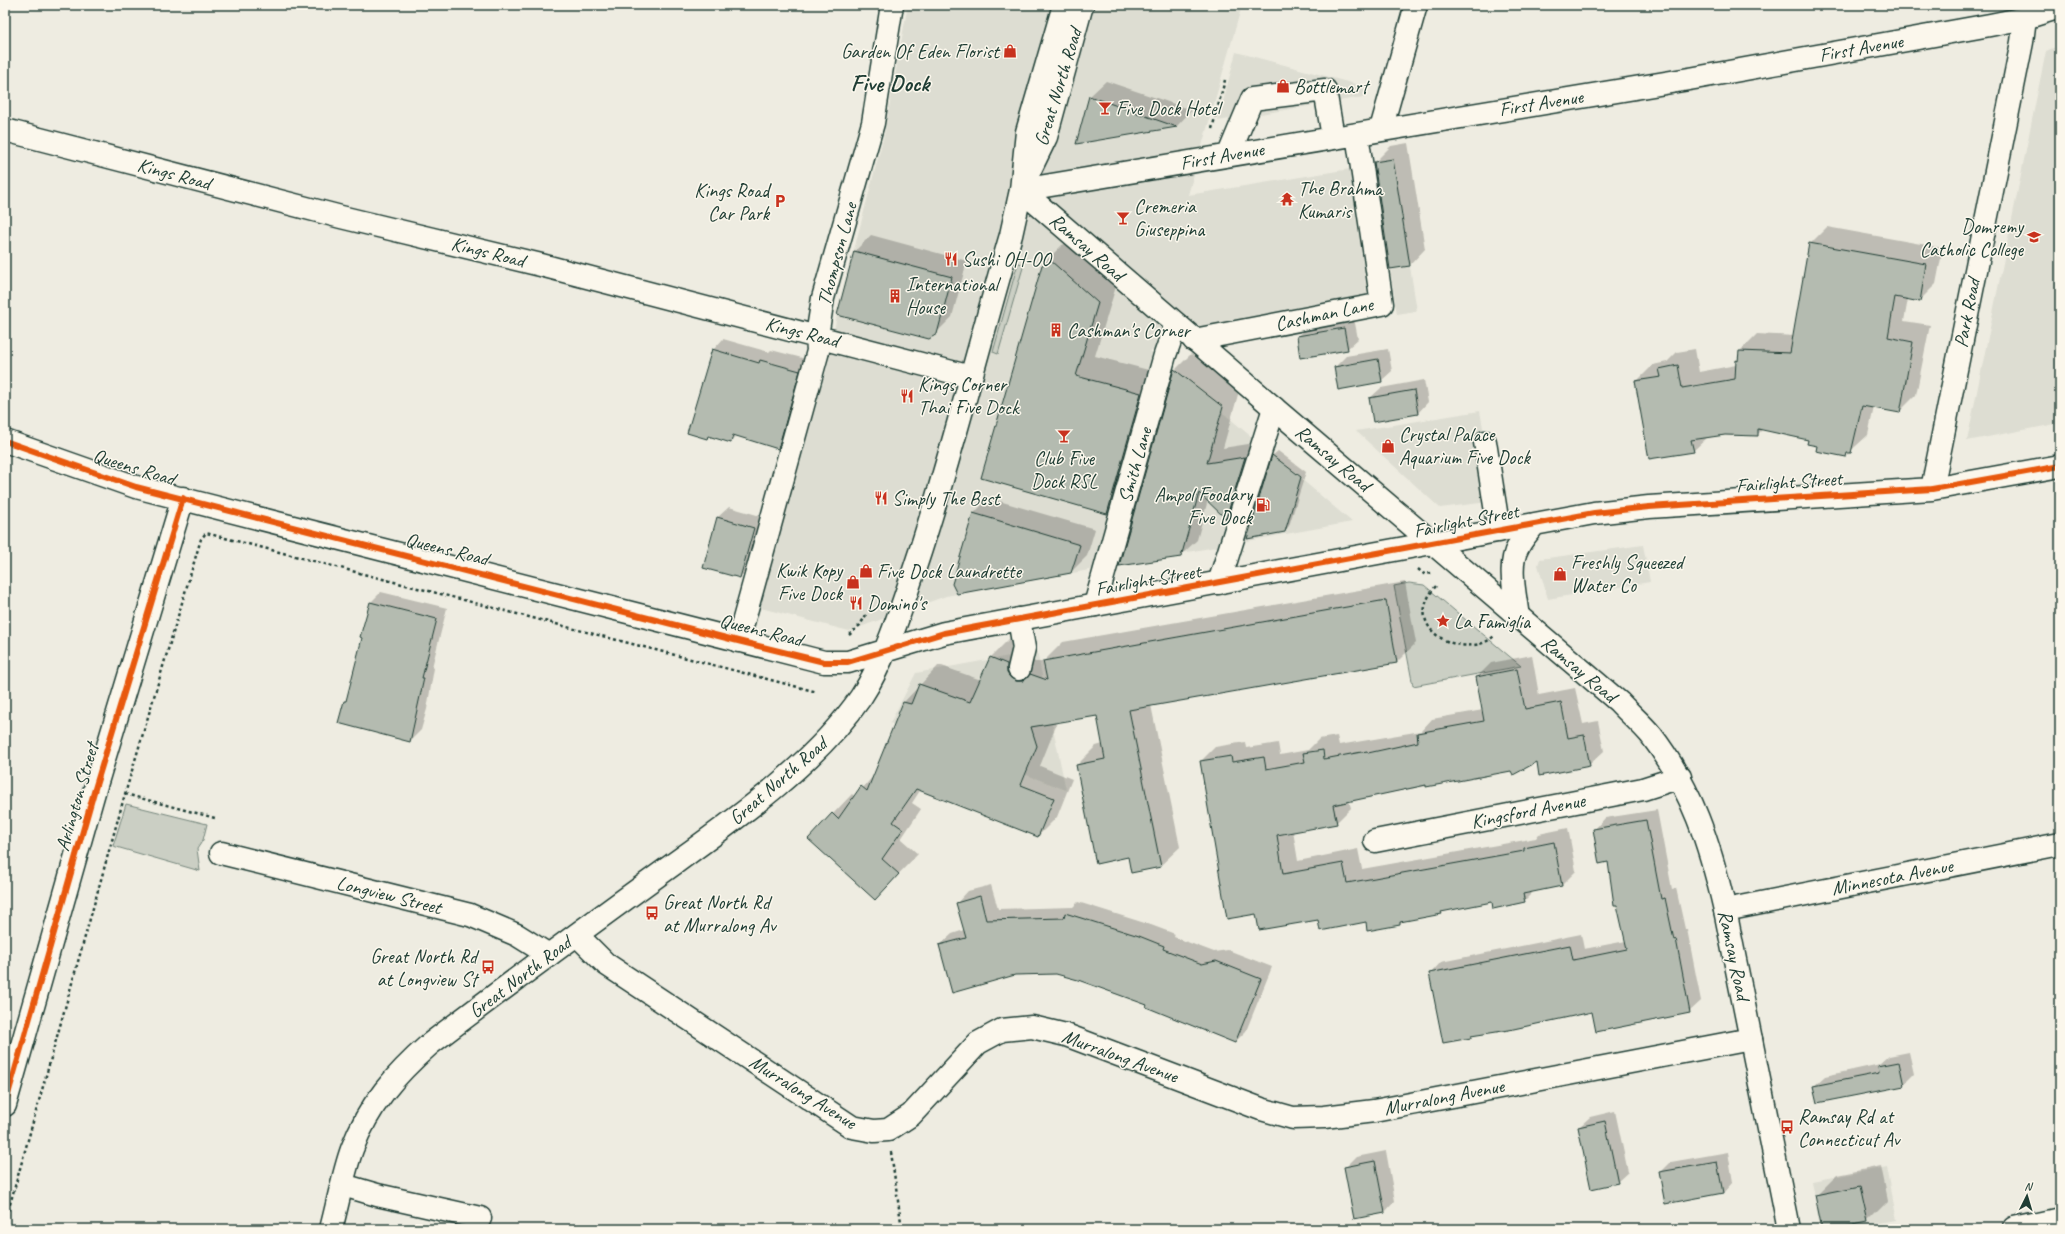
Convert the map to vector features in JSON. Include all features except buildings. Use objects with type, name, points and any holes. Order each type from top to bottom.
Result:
[{"type":"street","name":"Thompson Lane","points":[[738,641],[818,351],[817,336],[823,298],[873,123],[892,5]]},
{"type":"street","name":"Great North Road","points":[[331,1229],[352,1150],[364,1122],[380,1095],[401,1070],[430,1044],[736,818],[796,768],[832,734],[862,695],[884,651],[906,593],[935,506],[1011,235],[1021,190],[1027,132],[1064,5]]},
{"type":"street","name":"Great North Road","points":[[1021,190],[1046,137],[1082,5]]},
{"type":"street","name":"First Avenue","points":[[1021,190],[1229,154],[1695,78],[2025,18],[2060,7]]},
{"type":"street","points":[[1381,129],[1414,11]]},
{"type":"street","name":"Park Road","points":[[1932,489],[2022,42],[2025,18]]},
{"type":"street","points":[[1229,154],[1252,99],[1325,90],[1333,137]]},
{"type":"street","name":"Kings Road","points":[[5,130],[341,217],[541,265],[971,377]]},
{"type":"street","name":"Cashman Lane","points":[[1194,340],[1240,326],[1382,304],[1357,134]]},
{"type":"street","name":"Ramsay Road","points":[[1021,190],[1518,618],[1619,702],[1650,733],[1680,777],[1699,818],[1714,864],[1751,1038],[1788,1229]]},
{"type":"street","name":"Smith Lane","points":[[1095,605],[1163,362],[1176,324]]},
{"type":"street","points":[[1219,583],[1274,408]]},
{"type":"street","name":"Queens Road","points":[[5,441],[36,450],[95,474],[136,487],[824,662],[848,662],[884,651]]},
{"type":"street","points":[[1485,442],[1499,531]]},
{"type":"street","name":"Fairlight Street","points":[[884,651],[944,633],[1594,514],[1649,507],[1932,489],[2060,466]]},
{"type":"street","name":"Arlington Street","points":[[5,1105],[94,792],[183,498]]},
{"type":"street","points":[[1518,618],[1514,558],[1518,547],[1535,524]]},
{"type":"street","points":[[1018,619],[1024,648],[1019,669]]},
{"type":"street","name":"Kingsford Avenue","points":[[1375,841],[1643,789],[1680,777]]},
{"type":"street","name":"Minnesota Avenue","points":[[1725,910],[2060,844]]},
{"type":"street","name":"Longview Street","points":[[221,853],[470,916],[517,935],[549,955]]},
{"type":"street","name":"Murralong Avenue","points":[[577,935],[606,964],[852,1127],[874,1131],[888,1130],[911,1115],[978,1043],[1002,1030],[1032,1027],[1066,1035],[1261,1109],[1293,1118],[1324,1117],[1374,1111],[1751,1038]]},
{"type":"street","points":[[343,1185],[377,1196],[480,1218]]},
{"type":"street","points":[[2015,1229],[2060,1220]]},
{"type":"path","points":[[1212,129],[1225,80]]},
{"type":"path","points":[[5,1222],[125,794],[201,539],[206,533],[816,692]]},
{"type":"path","points":[[1418,569],[1424,574],[1432,572]]},
{"type":"path","points":[[1436,586],[1430,594],[1424,613],[1428,626],[1432,632],[1446,640],[1476,645],[1483,645],[1494,636]]},
{"type":"path","points":[[849,635],[860,625],[866,615]]},
{"type":"path","points":[[125,794],[215,818]]},
{"type":"path","points":[[888,1130],[902,1229]]},
{"type":"shaded area","points":[[908,5],[1242,5],[1188,195],[1350,169],[1368,299],[1218,325],[1150,351],[1352,522],[946,596],[849,631],[757,607],[828,364],[837,315],[884,135]]},
{"type":"shaded area","name":"Domremy Catholic College","points":[[2060,45],[2060,423],[1967,441],[2046,51]]},
{"type":"shaded area","points":[[1236,52],[1366,87],[1363,97],[1218,121]]},
{"type":"shaded area","points":[[1393,159],[1417,311],[1397,314],[1373,162]]},
{"type":"shaded area","points":[[1018,263],[1024,264],[998,354],[993,352]]},
{"type":"shaded area","points":[[1480,411],[1496,501],[1440,508],[1356,431]]},
{"type":"shaded area","points":[[1643,545],[1650,582],[1548,599],[1538,565],[1540,559]]},
{"type":"shaded area","points":[[1409,583],[1424,585],[1521,666],[1413,686],[1394,586]]},
{"type":"shaded area","points":[[1037,651],[1066,790],[890,723],[916,673]]},
{"type":"shaded area","points":[[126,804],[207,824],[203,840],[197,849],[200,871],[113,846]]},
{"type":"shaded area","points":[[1887,1167],[1897,1219],[1843,1229],[1823,1229],[1820,1227],[1812,1181]]},
{"type":"cycle path","points":[[5,441],[136,487],[824,662],[848,662],[944,633],[1594,513],[1649,507],[1932,489],[2060,466]]},
{"type":"cycle path","points":[[5,1105],[94,792],[183,498]]},
{"type":"place","name":"Garden Of Eden Florist","points":[[1010,51]]},
{"type":"place","name":"Bottlemart","points":[[1283,86]]},
{"type":"place","name":"Five Dock Hotel","points":[[1105,108]]},
{"type":"place","name":"The Brahma Kumaris","points":[[1287,199]]},
{"type":"place","name":"Kings Road Car Park","points":[[780,201]]},
{"type":"place","name":"Cremeria Giuseppina","points":[[1123,218]]},
{"type":"place","name":"Domremy Catholic College","points":[[2034,237]]},
{"type":"place","name":"Sushi OH-OO","points":[[951,259]]},
{"type":"place","name":"International House","points":[[895,296]]},
{"type":"place","name":"Cashman's Corner","points":[[1056,330]]},
{"type":"place","name":"Kings Corner Thai Five Dock","points":[[907,396]]},
{"type":"place","name":"Club Five Dock RSL","points":[[1064,436]]},
{"type":"place","name":"Crystal Palace Aquarium Five Dock","points":[[1388,446]]},
{"type":"place","name":"Simply The Best","points":[[881,498]]},
{"type":"place","name":"Ampol Foodary Five Dock","points":[[1263,505]]},
{"type":"place","name":"Five Dock Laundrette","points":[[866,571]]},
{"type":"place","name":"Freshly Squeezed Water Co","points":[[1560,574]]},
{"type":"place","name":"Kwik Kopy Five Dock","points":[[853,582]]},
{"type":"place","name":"Domino's","points":[[856,603]]},
{"type":"place","name":"La Famiglia","points":[[1443,621]]},
{"type":"place","name":"Great North Rd at Murralong Av","points":[[652,913]]},
{"type":"place","name":"Great North Rd at Longview St","points":[[488,967]]},
{"type":"place","name":"Ramsay Rd at Connecticut Av","points":[[1787,1127]]},
{"type":"district","name":"Five Dock","points":[[890,83]]}]
